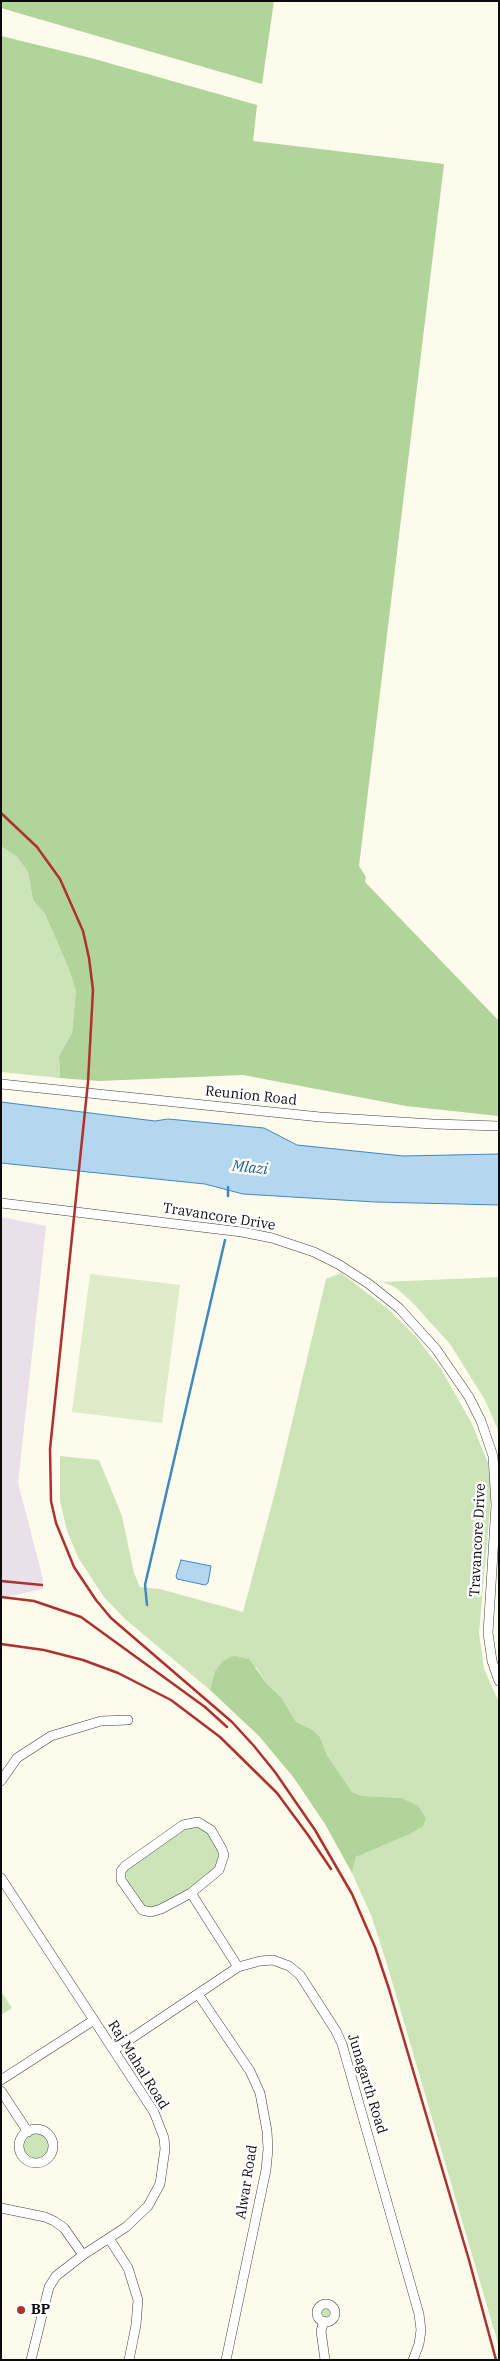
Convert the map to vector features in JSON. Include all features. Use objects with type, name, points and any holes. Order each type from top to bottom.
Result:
[{"type":"street","name":"Reunion Road","points":[[1,1084],[320,1117],[499,1126]]},
{"type":"street","name":"Travancore Drive","points":[[1,1203],[226,1229],[272,1238],[306,1249],[338,1264],[369,1284],[399,1308],[426,1337],[459,1381],[477,1412],[491,1451],[495,1468],[496,1505],[488,1627],[490,1653],[499,1681]]},
{"type":"street","points":[[1,1781],[18,1758],[51,1736],[101,1721],[128,1720]]},
{"type":"street","points":[[198,1822],[211,1830],[224,1855],[219,1870],[191,1893],[161,1909],[151,1912],[137,1905],[124,1887],[121,1880],[121,1871],[125,1866],[183,1825],[198,1822]]},
{"type":"street","name":"Raj Mahal Road","points":[[1,1878],[154,2112],[164,2138],[165,2150],[163,2172],[154,2196],[138,2217],[110,2240],[64,2268],[49,2287],[31,2360]]},
{"type":"street","points":[[191,1893],[238,1967]]},
{"type":"street","name":"Junagarth Road","points":[[114,2050],[238,1967],[260,1961],[273,1960],[289,1966],[307,1984],[342,2044],[419,2314],[421,2330],[419,2344],[413,2360]]},
{"type":"street","name":"Alwar Road","points":[[198,1994],[250,2071],[260,2092],[267,2131],[266,2170],[226,2360]]},
{"type":"street","points":[[1,2080],[94,2020]]},
{"type":"street","points":[[1,2091],[28,2132]]},
{"type":"street","points":[[1,2208],[45,2217],[54,2221],[64,2228],[83,2255]]},
{"type":"street","points":[[110,2240],[128,2268],[138,2300],[136,2325],[129,2360]]},
{"type":"street","points":[[324,2321],[322,2330],[325,2360]]},
{"type":"shaded area","points":[[1,1217],[46,1226],[18,1483],[43,1579],[43,1589],[1,1598]]},
{"type":"green space","points":[[1,1],[274,1],[262,84],[1,8]]},
{"type":"green space","points":[[1,36],[91,58],[257,105],[253,141],[444,164],[359,866],[366,877],[365,882],[499,1021],[499,1116],[406,1106],[243,1075],[99,1081],[60,1078],[59,1056],[72,1033],[76,991],[69,969],[45,914],[33,900],[28,872],[17,857],[1,846]]},
{"type":"green space","points":[[1,846],[17,857],[28,872],[33,900],[45,914],[69,969],[76,991],[72,1033],[59,1056],[60,1078],[1,1072]]},
{"type":"green space","points":[[341,1273],[388,1309],[416,1337],[441,1369],[472,1424],[488,1463],[491,1497],[479,1633],[484,1669],[499,1702],[499,2347],[386,1961],[371,1915],[352,1873],[356,1857],[408,1835],[401,1798],[363,1796],[352,1792],[327,1755],[320,1737],[313,1730],[296,1722],[282,1698],[267,1684],[256,1667],[215,1671],[210,1690],[125,1619],[104,1597],[79,1559],[67,1531],[60,1501],[60,1456],[99,1460],[122,1516],[134,1573],[140,1587],[160,1589],[243,1612],[277,1485],[326,1279]]},
{"type":"green space","points":[[90,1274],[180,1285],[162,1423],[72,1412]]},
{"type":"green space","points":[[499,1277],[499,1432],[485,1400],[450,1344],[411,1301],[395,1287],[382,1282]]},
{"type":"green space","points":[[234,1656],[249,1659],[267,1684],[282,1698],[296,1722],[313,1730],[320,1737],[327,1755],[352,1792],[363,1796],[401,1798],[418,1806],[426,1818],[423,1826],[408,1835],[356,1857],[352,1873],[325,1824],[294,1778],[259,1736],[210,1690],[215,1671],[223,1661]]},
{"type":"green space","points":[[194,1827],[205,1829],[219,1849],[220,1856],[216,1869],[186,1891],[156,1908],[143,1906],[127,1885],[126,1872],[132,1864],[183,1830]]},
{"type":"green space","points":[[1,1991],[12,2008],[1,2015]]},
{"type":"green space","points":[[36,2133],[46,2137],[50,2147],[46,2157],[36,2161],[26,2157],[22,2147],[26,2137]]},
{"type":"green space","points":[[326,2306],[332,2312],[326,2318],[320,2312]]},
{"type":"water","name":"Mlazi","points":[[1,1102],[155,1121],[168,1119],[264,1128],[297,1145],[403,1156],[499,1154],[499,1205],[375,1202],[243,1194],[205,1184],[1,1163]]},
{"type":"water","points":[[181,1560],[211,1566],[208,1583],[205,1585],[177,1579],[176,1576]]},
{"type":"waterway","points":[[228,1187],[228,1196]]},
{"type":"waterway","points":[[147,1605],[145,1585],[225,1240]]},
{"type":"railway","points":[[1,813],[37,847],[60,879],[83,931],[93,990],[88,1082],[50,1449],[51,1501],[56,1523],[74,1567],[96,1600],[111,1618],[232,1722],[254,1746],[275,1772],[315,1830],[352,1894],[375,1947],[389,1989],[469,2260],[496,2360]]},
{"type":"railway","points":[[1,1581],[42,1585]]},
{"type":"railway","points":[[1,1597],[34,1601],[81,1617],[205,1707],[227,1727]]},
{"type":"railway","points":[[1,1644],[44,1650],[83,1660],[118,1673],[171,1700],[220,1737],[277,1793],[331,1869]]},
{"type":"place","name":"BP","points":[[21,2310]]}]
